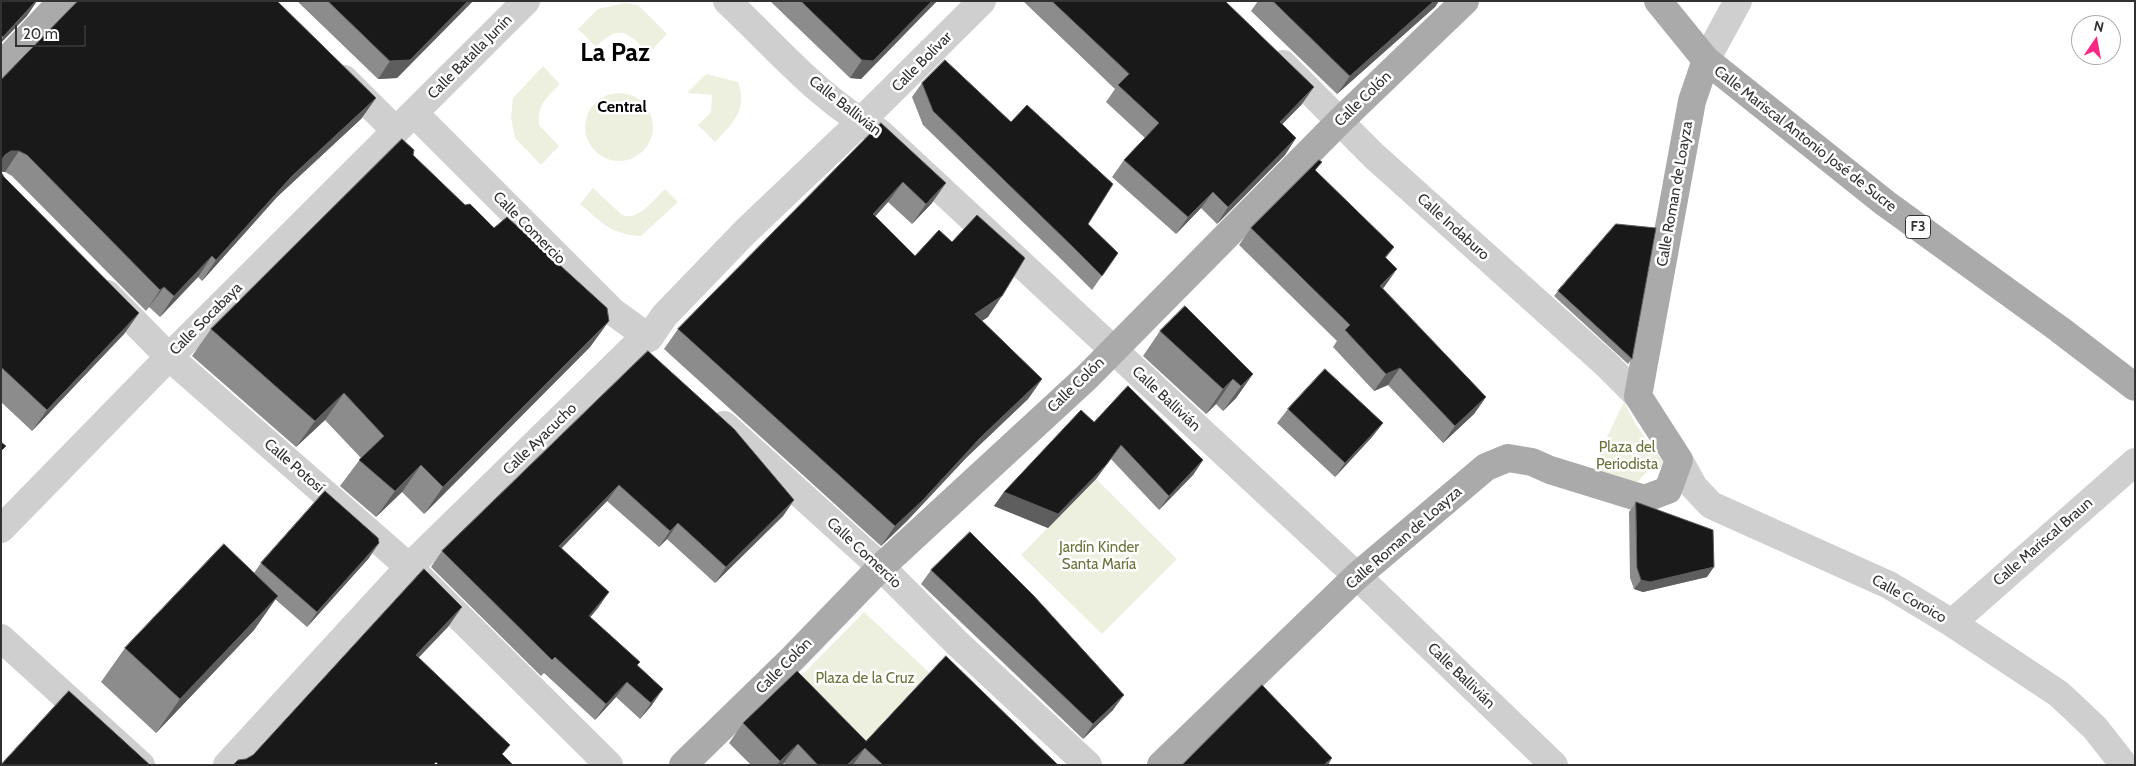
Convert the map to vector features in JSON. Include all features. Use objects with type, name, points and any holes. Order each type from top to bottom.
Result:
[{"type":"main road","points":[[1,66],[62,1]]},
{"type":"main road","name":"Calle Colón","points":[[684,765],[793,658],[881,567],[1087,377],[1112,349],[1341,120],[1465,1]]},
{"type":"main road","name":"Calle Mariscal Antonio José de Sucre","points":[[1658,1],[1706,60],[1885,203],[2059,329],[2135,387]]},
{"type":"main road","name":"Calle Roman de Loayza","points":[[1638,396],[1692,101],[1706,60]]},
{"type":"main road","name":"Calle Indaburo","points":[[1638,396],[1679,460]]},
{"type":"main road","name":"Calle Roman de Loayza","points":[[1161,765],[1357,576],[1486,467],[1508,458],[1532,462],[1550,470],[1644,499],[1668,490],[1679,460]]},
{"type":"street","name":"Calle Batalla Junín","points":[[405,122],[526,1]]},
{"type":"street","name":"Calle Ballivián","points":[[728,1],[805,75],[861,122],[879,132],[1357,576],[1554,765]]},
{"type":"street","name":"Calle Bolívar","points":[[861,122],[982,1]]},
{"type":"street","name":"Calle Roman de Loayza","points":[[1706,60],[1738,1]]},
{"type":"street","name":"Calle Indaburo","points":[[1266,48],[1341,120],[1373,155],[1599,358],[1638,396]]},
{"type":"street","name":"Calle Comercio","points":[[325,60],[405,122],[612,311],[642,342],[658,365]]},
{"type":"street","name":"Calle Socabaya","points":[[1,529],[169,356],[405,122]]},
{"type":"street","name":"Calle Ayacucho","points":[[227,765],[409,567],[642,342],[664,316],[745,232],[861,122]]},
{"type":"street","name":"Calle Potosí","points":[[92,279],[169,356],[409,567],[609,765]]},
{"type":"street","name":"Calle Comercio","points":[[708,410],[881,567],[957,643],[1088,765]]},
{"type":"street","name":"Calle Coroico","points":[[1679,460],[1694,487],[1711,505],[1889,585],[1952,623],[2059,694],[2095,728],[2124,765]]},
{"type":"street","name":"Calle Mariscal Braun","points":[[1952,623],[2135,462]]},
{"type":"street","points":[[1,638],[141,765]]},
{"type":"street","points":[[2124,765],[2135,757]]},
{"type":"green space","points":[[625,3],[638,5],[667,34],[649,53],[635,40],[623,33],[611,35],[596,47],[578,29],[598,9]]},
{"type":"green space","points":[[543,66],[560,84],[547,97],[541,107],[539,125],[559,146],[541,165],[515,138],[511,118],[513,98]]},
{"type":"green space","points":[[706,74],[738,82],[741,92],[740,108],[737,115],[728,129],[715,142],[698,125],[711,112],[712,95],[687,93]]},
{"type":"green space","points":[[619,93],[632,96],[643,103],[650,114],[653,127],[650,140],[643,151],[632,158],[619,161],[606,158],[595,151],[588,140],[585,127],[588,114],[595,103],[606,96]]},
{"type":"green space","points":[[593,188],[622,215],[628,216],[640,212],[665,189],[678,202],[641,236],[631,235],[614,230],[580,204]]},
{"type":"green space","name":"Plaza del Periodista","points":[[1624,402],[1636,425],[1666,465],[1648,471],[1634,485],[1593,472]]},
{"type":"green space","name":"Jardín Kinder Santa María","points":[[1096,479],[1177,559],[1102,634],[1021,555]]},
{"type":"green space","name":"Plaza de la Cruz","points":[[864,612],[932,675],[858,754],[791,686]]},
{"type":"building","points":[[1,1],[36,1],[3,37],[1,36]]},
{"type":"building","points":[[78,1],[277,1],[376,98],[292,176],[216,260],[212,256],[174,296],[164,287],[160,290],[27,155],[19,151],[11,151],[1,161],[1,80]]},
{"type":"building","points":[[328,1],[468,1],[410,60],[390,61]]},
{"type":"building","points":[[801,1],[932,1],[873,61],[862,60]]},
{"type":"building","points":[[1052,1],[1225,1],[1314,87],[1280,122],[1296,138],[1228,207],[1213,192],[1188,217],[1124,160],[1159,123],[1118,85],[1129,74]]},
{"type":"building","points":[[1273,1],[1434,1],[1350,76]]},
{"type":"building","points":[[945,60],[1011,122],[1027,105],[1113,184],[1088,224],[1118,253],[1102,276],[933,111],[922,83]]},
{"type":"building","points":[[881,123],[946,183],[926,204],[903,182],[873,214],[915,256],[939,230],[952,242],[977,215],[1025,258],[1002,296],[975,314],[1042,379],[980,438],[922,501],[895,526],[678,329]]},
{"type":"building","points":[[402,139],[414,150],[413,155],[465,205],[470,204],[494,228],[507,217],[607,308],[609,321],[443,487],[421,465],[395,491],[359,460],[384,436],[344,393],[315,421],[211,329]]},
{"type":"building","points":[[1319,160],[1322,162],[1315,170],[1394,247],[1385,257],[1397,269],[1380,286],[1486,397],[1455,426],[1400,368],[1386,374],[1345,330],[1350,325],[1251,228]]},
{"type":"building","points":[[1,172],[139,313],[47,410],[1,367]]},
{"type":"building","points":[[1616,224],[1656,228],[1632,359],[1558,291]]},
{"type":"building","points":[[1185,306],[1253,374],[1241,386],[1233,379],[1223,389],[1160,331]]},
{"type":"building","points":[[648,351],[734,429],[794,500],[726,567],[678,523],[670,531],[619,485],[559,546],[609,592],[589,616],[640,662],[637,665],[663,689],[651,703],[627,682],[606,704],[555,657],[552,660],[442,551]]},
{"type":"building","points":[[1325,369],[1383,423],[1345,463],[1288,409]]},
{"type":"building","points":[[1128,386],[1203,460],[1169,496],[1121,445],[1106,465],[1058,514],[1004,492],[1081,410],[1094,422]]},
{"type":"building","points":[[1,442],[6,446],[1,451]]},
{"type":"building","points":[[325,491],[378,538],[379,543],[317,612],[261,563]]},
{"type":"building","points":[[1636,502],[1713,530],[1714,567],[1650,582],[1641,580],[1637,568]]},
{"type":"building","points":[[970,532],[1034,596],[1124,695],[1093,724],[931,570]]},
{"type":"building","points":[[224,544],[278,596],[180,699],[125,648]]},
{"type":"building","points":[[424,569],[462,607],[416,655],[510,745],[502,754],[513,765],[439,765],[436,762],[433,765],[233,765],[238,760],[246,759],[253,755]]},
{"type":"building","points":[[946,656],[1058,765],[883,765],[865,748],[847,765],[818,765],[798,744],[780,761],[743,723],[797,671],[866,741]]},
{"type":"building","points":[[1262,685],[1332,758],[1324,765],[1182,765]]},
{"type":"building","points":[[69,691],[150,765],[1,765]]},
{"type":"district","name":"La Paz","points":[[615,54]]},
{"type":"district","name":"Central","points":[[622,107]]}]
